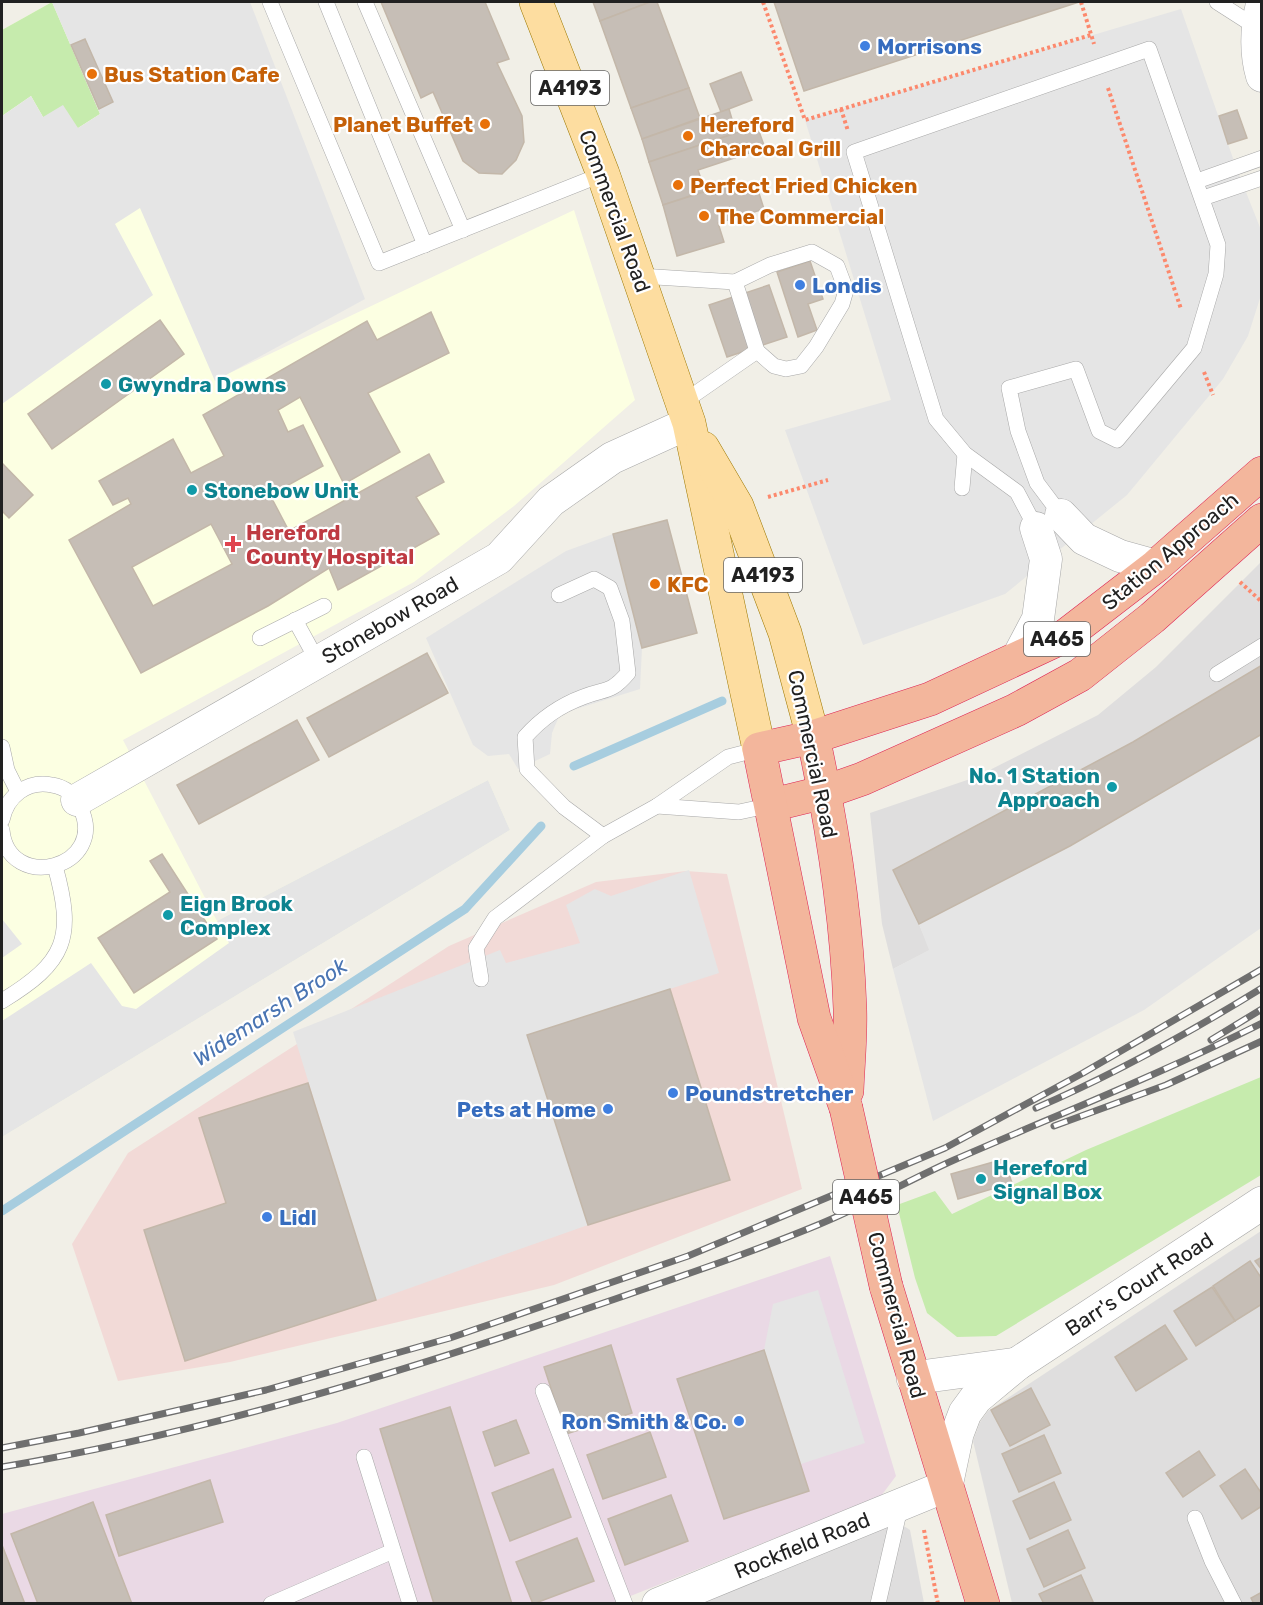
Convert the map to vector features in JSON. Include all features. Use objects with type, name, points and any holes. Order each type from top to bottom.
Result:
[{"type":"highway","name":"Station Approach","points":[[759,749],[813,737],[930,699],[1065,636],[1156,566],[1262,473]]},
{"type":"highway","name":"Station Approach","points":[[772,805],[825,792],[862,779],[1016,710],[1080,675],[1152,618],[1262,520]]},
{"type":"highway","name":"Commercial Road","points":[[813,737],[825,792],[837,871],[850,1009],[846,1108]]},
{"type":"highway","name":"Commercial Road","points":[[759,749],[814,1018],[846,1108],[886,1286],[913,1378],[921,1496]]},
{"type":"highway","name":"A465","points":[[921,1496],[982,1604]]},
{"type":"main road","name":"Commercial Road","points":[[536,2],[603,174],[686,413],[759,749]]},
{"type":"main road","name":"Commercial Road","points":[[686,413],[737,506],[785,633],[813,737]]},
{"type":"street","points":[[1259,15],[1257,61],[1262,76]]},
{"type":"street","name":"Stonebow Road","points":[[77,800],[499,558],[551,501],[612,458],[686,413]]},
{"type":"street","points":[[1018,657],[1038,619],[1046,559],[1048,521],[1120,556],[1156,566]]},
{"type":"street","name":"Barr's Court Road","points":[[921,1496],[957,1434],[965,1413],[976,1398],[1017,1364],[1262,1203]]},
{"type":"street","name":"Barr's Court Road","points":[[913,1378],[1017,1364]]},
{"type":"street","name":"Rockfield Road","points":[[658,1604],[921,1496]]},
{"type":"lane","points":[[270,2],[379,263],[603,174]]},
{"type":"lane","points":[[326,2],[425,245]]},
{"type":"lane","points":[[365,2],[463,230]]},
{"type":"lane","points":[[1217,2],[1259,15]]},
{"type":"lane","points":[[1149,49],[1203,198],[1218,245],[1218,258],[1194,348],[1117,440],[1099,431],[1076,369],[1009,388],[1018,431],[1048,521],[1017,492],[965,453],[936,419],[854,152],[1149,49]]},
{"type":"lane","points":[[1197,181],[1262,158]]},
{"type":"lane","points":[[1203,198],[1262,178]]},
{"type":"lane","points":[[640,276],[735,282],[770,265],[812,252],[837,266],[846,290],[842,304],[816,347],[801,366],[786,369],[774,366],[757,351],[735,282]]},
{"type":"lane","points":[[686,413],[757,351]]},
{"type":"lane","points":[[962,488],[965,453]]},
{"type":"lane","points":[[559,595],[594,579],[610,588],[622,621],[628,673],[615,688],[583,697],[545,715],[525,737],[527,769],[564,807],[603,836]]},
{"type":"lane","points":[[260,638],[324,606]]},
{"type":"lane","points":[[295,620],[318,662]]},
{"type":"lane","points":[[1216,674],[1262,646]]},
{"type":"lane","points":[[2,747],[7,770],[18,792]]},
{"type":"lane","points":[[481,979],[476,948],[495,918],[603,836],[657,806],[728,757],[759,749]]},
{"type":"lane","points":[[2,820],[9,800],[18,792],[30,786],[49,784],[68,791],[77,800],[84,815],[86,831],[81,847],[70,859],[55,866],[41,868],[28,866],[16,858],[6,847],[2,833]]},
{"type":"lane","points":[[657,806],[739,812],[772,805]]},
{"type":"lane","points":[[2,1000],[41,971],[56,955],[63,939],[67,922],[65,901],[55,866]]},
{"type":"lane","points":[[543,1391],[625,1604]]},
{"type":"lane","points":[[364,1457],[410,1604]]},
{"type":"lane","points":[[879,1604],[921,1496]]},
{"type":"lane","points":[[1195,1518],[1212,1561],[1234,1604]]},
{"type":"lane","points":[[271,1604],[393,1551]]},
{"type":"path","points":[[763,2],[805,120],[1091,35]]},
{"type":"path","points":[[1081,2],[1194,348]]},
{"type":"path","points":[[737,506],[828,480]]},
{"type":"path","points":[[921,1496],[938,1604]]},
{"type":"shaded area","name":"Hereford County Hospital","points":[[52,2],[215,380],[574,210],[635,400],[514,506],[414,582],[123,740],[217,921],[488,780],[510,830],[2,1137],[2,30]]},
{"type":"shaded area","points":[[52,2],[250,2],[365,299],[215,381],[140,208],[115,224],[153,295],[2,404],[2,116],[31,96],[43,117],[63,105],[78,128],[100,114]]},
{"type":"shaded area","points":[[1181,9],[1236,167],[1261,230],[1261,295],[1248,336],[1223,379],[1127,495],[1005,594],[863,645],[785,430],[891,400],[805,120]]},
{"type":"shaded area","points":[[613,534],[642,648],[640,689],[560,714],[552,733],[550,754],[518,769],[509,754],[488,756],[473,745],[426,638],[566,551]]},
{"type":"shaded area","points":[[1261,562],[1261,734],[1070,846],[919,924],[930,950],[893,969],[882,924],[870,813],[976,777],[1098,715],[1156,667]]},
{"type":"shaded area","points":[[1261,732],[1261,928],[1144,1010],[933,1121],[893,969],[929,950],[919,924],[1070,846]]},
{"type":"shaded area","points":[[488,780],[510,830],[2,1137],[2,1021],[91,963],[122,1006],[136,1009],[229,943],[217,921]]},
{"type":"shaded area","points":[[689,870],[719,973],[528,1035],[588,1225],[376,1300],[293,1032],[500,950],[506,963],[580,943],[566,905],[595,889],[611,896]]},
{"type":"shaded area","points":[[686,871],[727,874],[802,1189],[554,1285],[230,1362],[118,1381],[72,1244],[128,1153],[449,946],[596,882]]},
{"type":"shaded area","points":[[2,919],[22,944],[2,958]]},
{"type":"shaded area","points":[[1261,1231],[1261,1603],[1012,1603],[973,1441],[980,1422],[988,1411]]},
{"type":"shaded area","points":[[830,1256],[896,1476],[881,1496],[613,1603],[2,1604],[2,1514],[337,1423]]},
{"type":"shaded area","points":[[818,1290],[865,1443],[801,1464],[764,1350],[773,1304]]},
{"type":"shaded area","points":[[890,1517],[910,1530],[924,1603],[674,1604]]},
{"type":"green space","points":[[52,2],[100,114],[78,128],[43,117],[31,96],[2,116],[2,30]]},
{"type":"green space","points":[[1261,1077],[1261,1175],[996,1336],[957,1337],[927,1313],[915,1278],[897,1205],[935,1191],[952,1214],[1086,1150]]},
{"type":"building","points":[[381,2],[485,2],[509,59],[497,63],[522,116],[524,142],[516,160],[502,174],[479,173],[463,161],[433,92],[421,98]]},
{"type":"building","points":[[593,2],[650,2],[600,21]]},
{"type":"building","points":[[650,2],[657,2],[689,88],[631,108],[600,21]]},
{"type":"building","name":"Morrisons","points":[[774,2],[1079,2],[804,91]]},
{"type":"building","name":"Bus Station Cafe","points":[[85,39],[113,102],[99,109],[71,45]]},
{"type":"building","points":[[741,72],[752,100],[721,112],[710,84]]},
{"type":"building","points":[[689,88],[700,118],[642,139],[631,108]]},
{"type":"building","name":"Hereford Charcoal Grill","points":[[729,109],[736,133],[649,162],[642,139]]},
{"type":"building","points":[[1237,110],[1247,138],[1228,144],[1219,116]]},
{"type":"building","points":[[757,126],[765,148],[698,170],[705,191],[663,205],[649,162]]},
{"type":"building","name":"The Commercial","points":[[732,183],[735,194],[757,187],[764,209],[718,223],[724,242],[677,256],[663,205]]},
{"type":"building","name":"Londis","points":[[810,261],[823,299],[808,304],[817,330],[798,337],[777,272]]},
{"type":"building","points":[[769,285],[787,337],[727,357],[709,305]]},
{"type":"building","name":"Stonebow Unit","points":[[431,312],[449,353],[368,393],[400,452],[344,484],[300,397],[278,410],[288,432],[303,425],[323,466],[270,495],[289,531],[429,454],[444,482],[416,497],[439,534],[338,590],[329,568],[268,606],[141,673],[69,540],[131,504],[128,498],[113,505],[99,481],[173,439],[191,473],[224,456],[203,415],[367,321],[377,340]],"holes":[[[211,524],[232,564],[153,606],[132,567]]]},
{"type":"building","name":"Gwyndra Downs","points":[[160,320],[184,354],[52,449],[28,414]]},
{"type":"building","points":[[2,463],[33,495],[9,518],[2,511]]},
{"type":"building","name":"KFC","points":[[667,520],[697,633],[642,648],[613,534]]},
{"type":"building","points":[[427,653],[448,693],[329,757],[307,718]]},
{"type":"building","name":"No. 1 Station Approach","points":[[1262,665],[1262,734],[1070,846],[919,924],[893,870],[1133,742]]},
{"type":"building","points":[[297,720],[319,760],[199,824],[177,785]]},
{"type":"building","name":"Eign Brook Complex","points":[[162,854],[217,939],[134,993],[98,938],[170,892],[150,861]]},
{"type":"building","points":[[670,989],[730,1180],[588,1225],[527,1035]]},
{"type":"building","name":"Lidl","points":[[308,1083],[376,1300],[185,1361],[144,1230],[226,1203],[199,1118]]},
{"type":"building","name":"Hereford Signal Box","points":[[1004,1159],[1012,1183],[958,1199],[951,1174]]},
{"type":"building","points":[[1262,1257],[1262,1270],[1255,1261]]},
{"type":"building","points":[[1250,1261],[1262,1279],[1262,1304],[1235,1321],[1213,1286]]},
{"type":"building","points":[[1212,1287],[1235,1321],[1196,1346],[1174,1311]]},
{"type":"building","points":[[1165,1325],[1187,1359],[1136,1391],[1115,1357]]},
{"type":"building","points":[[611,1345],[632,1413],[566,1434],[544,1367]]},
{"type":"building","name":"Ron Smith & Co.","points":[[764,1350],[809,1491],[724,1519],[677,1379]]},
{"type":"building","points":[[1031,1388],[1050,1425],[1010,1446],[991,1410]]},
{"type":"building","points":[[450,1407],[512,1604],[434,1604],[380,1429]]},
{"type":"building","points":[[516,1420],[529,1453],[495,1466],[483,1432]]},
{"type":"building","points":[[650,1432],[666,1477],[603,1499],[587,1455]]},
{"type":"building","points":[[1044,1435],[1061,1473],[1019,1492],[1002,1454]]},
{"type":"building","points":[[1199,1451],[1215,1475],[1183,1497],[1166,1473]]},
{"type":"building","points":[[553,1469],[571,1517],[510,1541],[492,1493]]},
{"type":"building","points":[[1245,1469],[1262,1494],[1262,1506],[1242,1519],[1220,1486]]},
{"type":"building","points":[[210,1480],[223,1522],[119,1556],[106,1515]]},
{"type":"building","points":[[1054,1482],[1071,1520],[1030,1539],[1013,1501]]},
{"type":"building","points":[[671,1495],[688,1541],[625,1565],[608,1519]]},
{"type":"building","points":[[93,1502],[132,1604],[38,1604],[11,1534]]},
{"type":"building","points":[[1068,1530],[1085,1568],[1044,1587],[1027,1549]]},
{"type":"building","points":[[577,1538],[594,1581],[533,1604],[516,1562]]},
{"type":"building","points":[[2,1545],[25,1604],[2,1604]]},
{"type":"building","points":[[1081,1575],[1094,1604],[1044,1604],[1039,1594]]},
{"type":"building","points":[[1262,1592],[1262,1604],[1254,1604],[1251,1598]]},
{"type":"waterway","name":"Widemarsh Brook","points":[[574,766],[722,701]]},
{"type":"waterway","name":"Widemarsh Brook","points":[[2,1211],[465,909],[541,826]]},
{"type":"railway","points":[[2,1448],[79,1433],[266,1390],[450,1338],[688,1256],[945,1148],[1083,1073],[1262,969]]},
{"type":"railway","points":[[1036,1108],[1151,1052],[1262,988]]},
{"type":"railway","points":[[1211,1040],[1262,1009]]},
{"type":"railway","points":[[2,1467],[212,1423],[350,1385],[486,1343],[688,1274],[837,1217],[954,1160],[1147,1077],[1262,1023]]},
{"type":"railway","points":[[1054,1126],[1166,1085],[1262,1041]]},
{"type":"place","name":"Morrisons","points":[[865,46]]},
{"type":"place","name":"Bus Station Cafe","points":[[92,74]]},
{"type":"place","name":"Planet Buffet","points":[[485,124]]},
{"type":"place","name":"Hereford Charcoal Grill","points":[[688,136]]},
{"type":"place","name":"Perfect Fried Chicken","points":[[678,185]]},
{"type":"place","name":"The Commercial","points":[[704,216]]},
{"type":"place","name":"Londis","points":[[800,285]]},
{"type":"place","name":"Gwyndra Downs","points":[[106,384]]},
{"type":"place","name":"Stonebow Unit","points":[[192,490]]},
{"type":"place","name":"Hereford County Hospital","points":[[233,544]]},
{"type":"place","name":"KFC","points":[[655,584]]},
{"type":"place","name":"No. 1 Station Approach","points":[[1112,787]]},
{"type":"place","name":"Eign Brook Complex","points":[[168,915]]},
{"type":"place","name":"Poundstretcher","points":[[673,1093]]},
{"type":"place","name":"Pets at Home","points":[[608,1109]]},
{"type":"place","name":"Hereford Signal Box","points":[[981,1179]]},
{"type":"place","name":"Lidl","points":[[267,1217]]},
{"type":"place","name":"Ron Smith & Co.","points":[[739,1421]]}]
